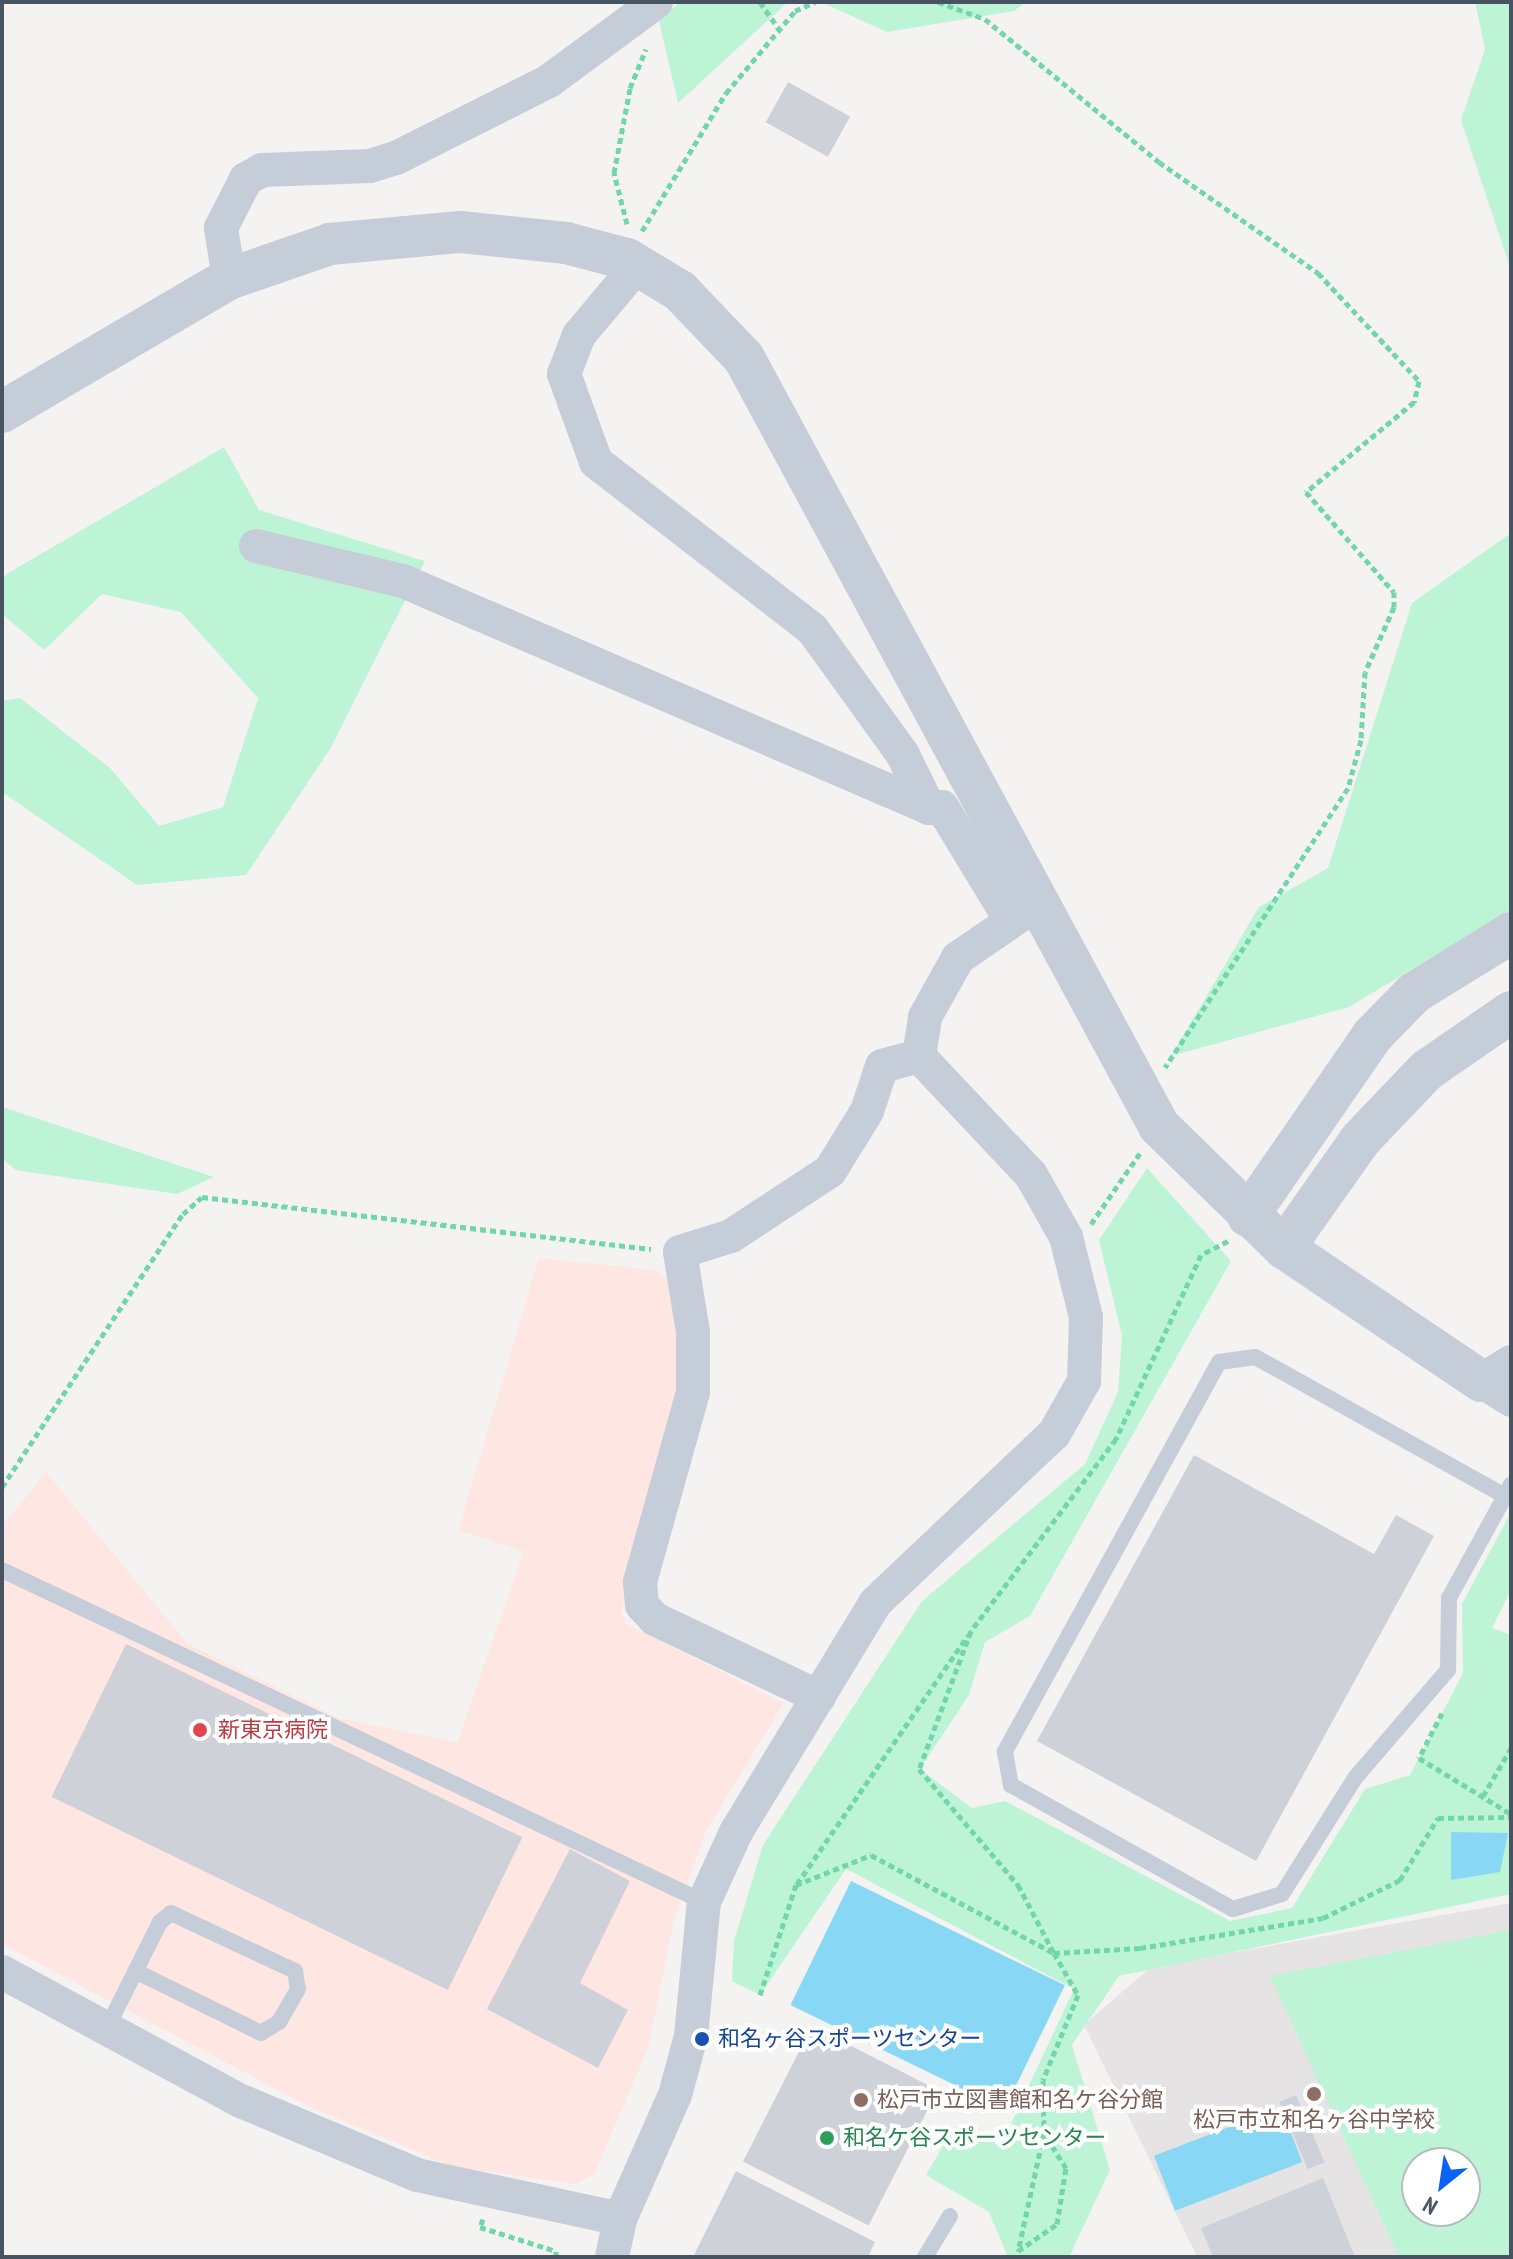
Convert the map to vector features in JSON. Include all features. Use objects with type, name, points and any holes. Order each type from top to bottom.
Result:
[{"type":"street","points":[[229,279],[221,228],[246,179],[262,170],[370,166],[396,158],[549,81],[655,17]]},
{"type":"street","points":[[2,412],[229,279],[330,244],[392,235],[550,241],[631,251],[680,291],[744,358],[1023,912]]},
{"type":"street","points":[[631,251],[627,278],[579,335],[564,374],[596,462],[813,630],[903,755],[929,808]]},
{"type":"street","points":[[256,546],[403,581],[929,808],[942,807],[1023,912],[1152,1112],[1242,1227],[1284,1248],[1501,1381]]},
{"type":"street","points":[[919,1056],[940,985],[958,958],[1023,912]]},
{"type":"street","points":[[1242,1227],[1372,1036],[1414,993],[1511,933]]},
{"type":"street","points":[[1284,1248],[1361,1139],[1427,1070],[1511,1012]]},
{"type":"street","points":[[612,2257],[620,2219],[675,2095],[691,2036],[704,1902],[736,1832],[884,1593],[1074,1408],[1089,1353],[1066,1237],[1031,1175],[919,1056]]},
{"type":"street","points":[[819,1697],[655,1619],[642,1605],[640,1582],[693,1392],[693,1332],[680,1252],[731,1236],[830,1171],[867,1111],[882,1066],[919,1056]]},
{"type":"street","points":[[2,1972],[108,2026],[241,2101],[417,2175],[620,2219]]},
{"type":"lane","points":[[1255,1357],[1508,1490],[1449,1598],[1448,1670],[1355,1778],[1282,1894],[1233,1909],[1011,1785],[1005,1752],[1219,1362],[1255,1357]]},
{"type":"lane","points":[[2,1570],[704,1902]]},
{"type":"lane","points":[[108,2026],[135,1971],[171,1913],[295,1971],[298,1989],[279,2022],[261,2033],[135,1971]]},
{"type":"lane","points":[[925,2257],[950,2216]]},
{"type":"path","points":[[760,2],[779,29]]},
{"type":"path","points":[[631,251],[726,93],[779,29],[815,2]]},
{"type":"path","points":[[938,2],[985,19],[1159,162],[1318,273],[1419,381],[1414,402],[1306,492],[1394,592],[1394,607],[1365,672],[1361,740],[1348,788],[1152,1112],[1085,1233],[1066,1237]]},
{"type":"path","points":[[631,251],[614,173],[630,88],[655,17]]},
{"type":"path","points":[[2,1487],[183,1214],[202,1197],[245,1197],[323,1216],[680,1252]]},
{"type":"path","points":[[760,1995],[796,1885],[971,1631],[1116,1439],[1201,1255],[1242,1227]]},
{"type":"path","points":[[971,1631],[919,1769],[1018,1885],[1078,1995],[1043,2080],[1044,2133],[1018,2251],[1057,2224],[1066,2168],[1044,2133]]},
{"type":"path","points":[[1511,1748],[1483,1796],[1511,1816]]},
{"type":"path","points":[[796,1885],[871,1855],[1054,1953],[1140,1948],[1323,1918],[1400,1880],[1438,1818],[1511,1816]]},
{"type":"path","points":[[492,2193],[480,2227],[556,2251],[556,2257]]},
{"type":"shaded area","name":"新東京病院","points":[[539,1258],[654,1270],[673,1283],[683,1399],[621,1612],[625,1623],[784,1703],[706,1831],[674,1920],[649,2046],[594,2175],[576,2184],[454,2167],[306,2105],[2,1944],[2,1526],[46,1472],[188,1644],[338,1718],[458,1742],[523,1551],[458,1530]]},
{"type":"shaded area","name":"松戸市立和名ヶ谷中学校","points":[[1511,1903],[1511,2257],[1197,2257],[1084,2025],[1151,1967]]},
{"type":"green space","points":[[680,2],[788,2],[678,103],[659,21]]},
{"type":"green space","points":[[821,2],[1026,2],[1014,11],[887,32]]},
{"type":"green space","points":[[1475,2],[1511,2],[1511,270],[1461,120],[1485,49]]},
{"type":"green space","points":[[224,447],[259,510],[425,561],[330,749],[246,875],[137,885],[2,792],[2,701],[20,698],[110,768],[159,826],[223,807],[258,698],[181,612],[102,594],[44,650],[2,614],[2,585],[5,575]]},
{"type":"green space","points":[[1511,533],[1511,910],[1349,1007],[1171,1056],[1259,907],[1328,868],[1412,603]]},
{"type":"green space","points":[[2,1107],[214,1177],[177,1194],[15,1170],[2,1158]]},
{"type":"green space","points":[[1147,1168],[1231,1261],[1030,1616],[985,1642],[969,1695],[920,1769],[972,1808],[1005,1801],[1230,1921],[1292,1908],[1365,1789],[1410,1775],[1463,1673],[1462,1604],[1511,1512],[1511,1590],[1492,1628],[1511,1635],[1511,1894],[1119,1976],[1072,2045],[1110,2170],[1069,2257],[1008,2257],[989,2212],[926,2175],[954,2127],[1001,2145],[1074,1989],[846,1869],[760,1995],[732,1981],[734,1941],[763,1845],[922,1601],[1085,1464],[1118,1392],[1122,1336],[1099,1240]]},
{"type":"green space","points":[[1511,1930],[1511,2257],[1399,2257],[1270,1976]]},
{"type":"water","points":[[1451,1832],[1508,1833],[1500,1872],[1451,1880]]},
{"type":"water","points":[[851,1881],[1065,1985],[1004,2109],[791,2005]]},
{"type":"water","points":[[1281,2107],[1302,2162],[1175,2211],[1154,2156]]},
{"type":"building","points":[[788,82],[850,116],[828,157],[766,122]]},
{"type":"building","points":[[1194,1455],[1374,1554],[1396,1515],[1434,1536],[1256,1861],[1037,1741]]},
{"type":"building","points":[[126,1644],[522,1837],[448,1990],[51,1797]]},
{"type":"building","points":[[570,1849],[630,1881],[580,1983],[628,2010],[598,2068],[487,2009]]},
{"type":"building","points":[[812,2026],[938,2090],[869,2225],[743,2161]]},
{"type":"building","points":[[1296,2095],[1325,2162],[1308,2169],[1279,2102]]},
{"type":"building","points":[[736,2171],[875,2242],[868,2257],[693,2257]]},
{"type":"building","points":[[1323,2178],[1355,2257],[1213,2257],[1201,2228]]},
{"type":"place","name":"新東京病院","points":[[200,1730]]},
{"type":"place","name":"和名ヶ谷スポーツセンター","points":[[702,2039]]},
{"type":"place","name":"松戸市立和名ヶ谷中学校","points":[[1314,2094]]},
{"type":"place","name":"松戸市立図書館和名ケ谷分館","points":[[861,2100]]},
{"type":"place","name":"和名ケ谷スポーツセンター","points":[[827,2138]]}]
